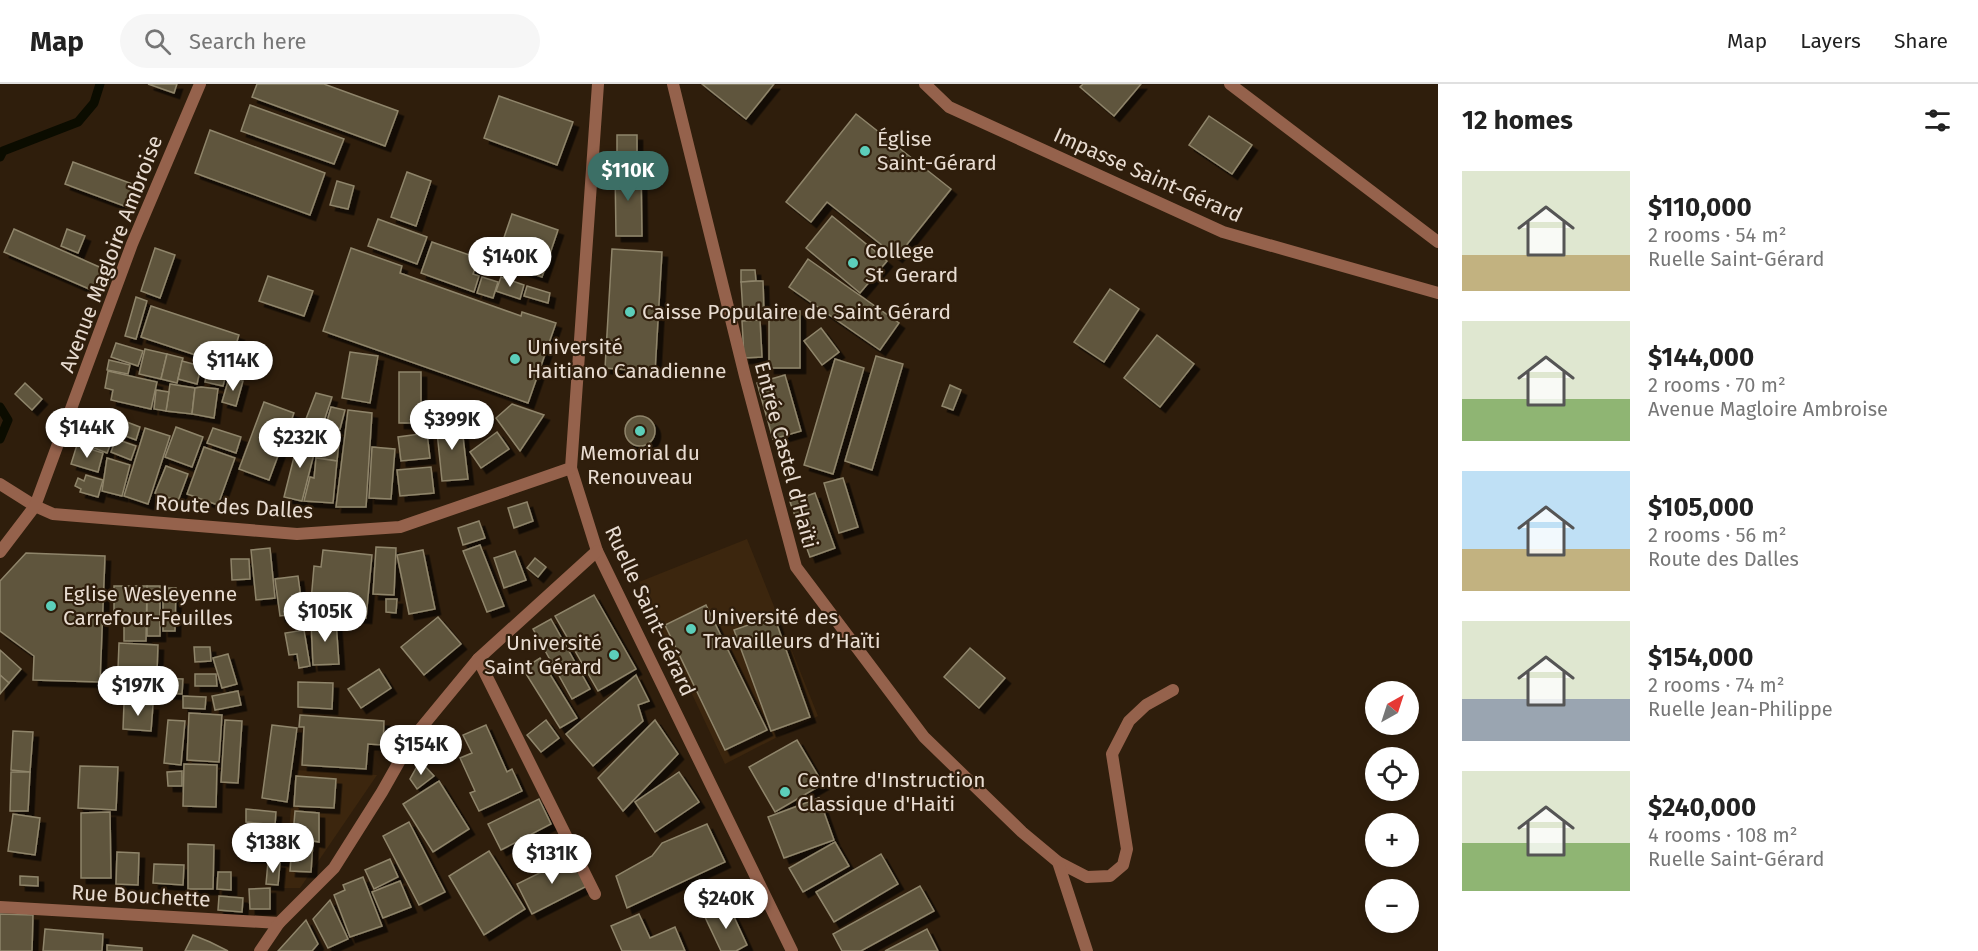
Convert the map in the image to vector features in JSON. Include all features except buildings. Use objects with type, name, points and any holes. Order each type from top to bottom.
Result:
[{"type":"street","name":"Avenue Magloire Ambroise","points":[[0,552],[35,506],[132,244],[200,84]]},
{"type":"street","name":"Ruelle Saint-Gérard","points":[[598,84],[571,468],[597,551],[792,951]]},
{"type":"street","name":"Entrée Castel d'Haïti","points":[[673,84],[745,376],[796,567],[924,737],[1022,832],[1058,862],[1087,877],[1110,876],[1123,865],[1127,849],[1113,754],[1129,721],[1146,705],[1173,690]]},
{"type":"street","name":"Impasse Saint-Gérard","points":[[926,84],[949,107],[1222,232],[1438,293]]},
{"type":"street","points":[[1230,84],[1438,242]]},
{"type":"street","name":"Route des Dalles","points":[[0,484],[35,506],[53,514],[297,534],[400,527],[571,468]]},
{"type":"street","points":[[260,951],[279,923],[334,868],[412,739],[478,659],[597,551]]},
{"type":"street","points":[[478,659],[517,733],[595,894]]},
{"type":"street","points":[[1058,862],[1087,951]]},
{"type":"street","name":"Rue Bouchette","points":[[0,907],[279,923]]},
{"type":"shaded area","points":[[747,539],[818,716],[725,764],[639,582]]},
{"type":"shaded area","points":[[295,770],[377,775],[300,888],[283,888]]},
{"type":"waterway","points":[[0,157],[3,151],[78,122],[94,103],[100,84]]},
{"type":"waterway","points":[[0,407],[8,420],[0,439]]},
{"type":"place","name":"Église Saint-Gérard","points":[[865,151]]},
{"type":"place","name":"College St. Gerard","points":[[853,263]]},
{"type":"place","name":"Caisse Populaire de Saint Gérard","points":[[630,312]]},
{"type":"place","name":"Université Haitiano Canadienne","points":[[515,359]]},
{"type":"place","name":"Memorial du Renouveau","points":[[640,431]]},
{"type":"place","name":"Eglise Wesleyenne Carrefour-Feuilles","points":[[51,606]]},
{"type":"place","name":"Université des Travailleurs d’Haïti","points":[[691,629]]},
{"type":"place","name":"Université Saint Gérard","points":[[614,655]]},
{"type":"place","name":"Centre d'Instruction Classique d'Haiti","points":[[785,792]]}]
